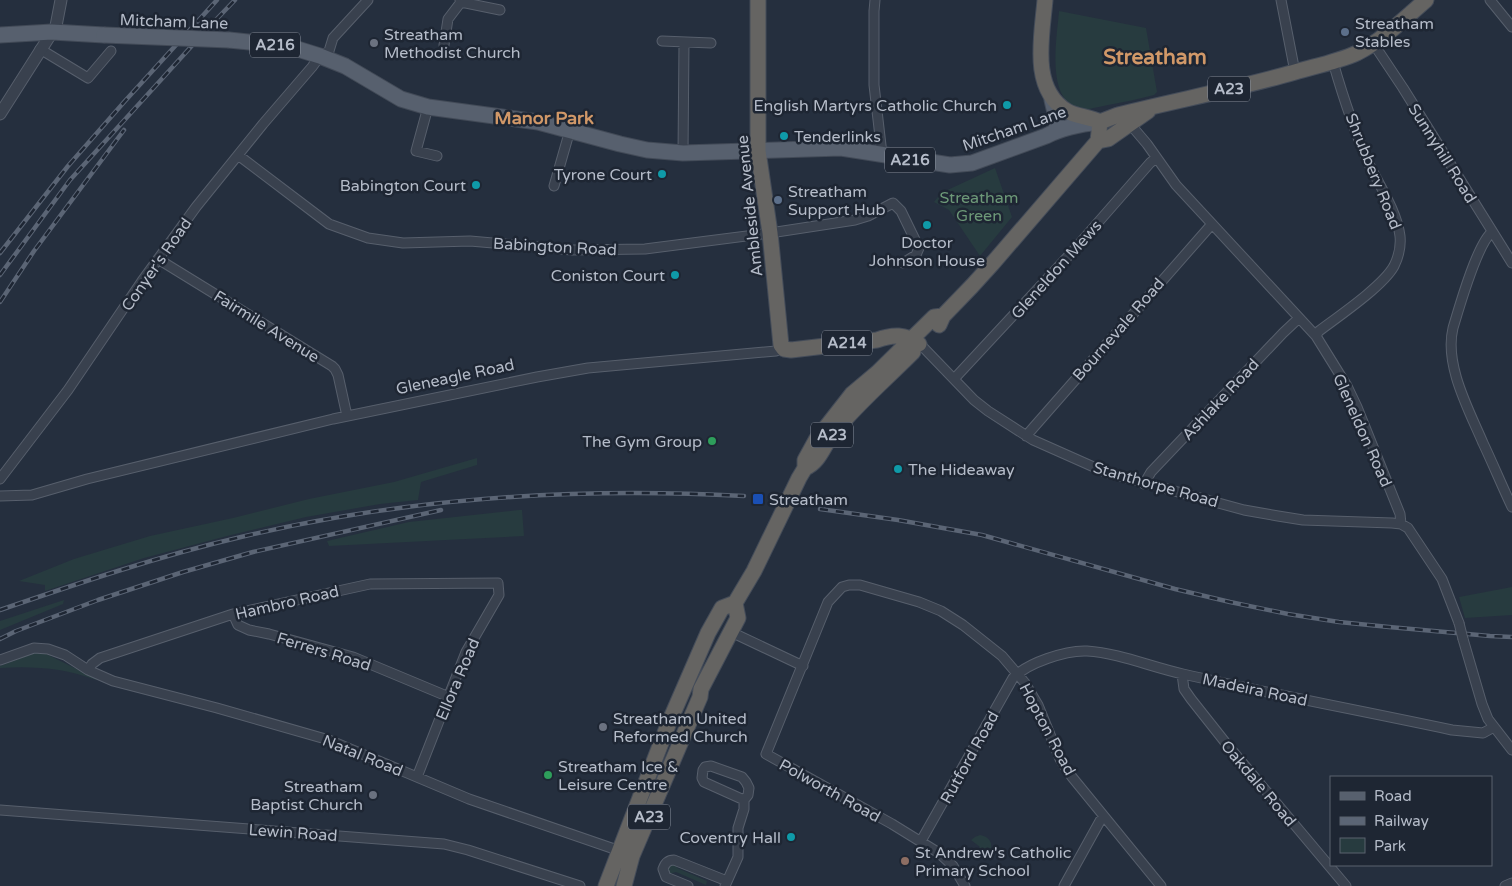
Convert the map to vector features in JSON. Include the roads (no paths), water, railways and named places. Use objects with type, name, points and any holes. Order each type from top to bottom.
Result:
[{"type":"highway","name":"Ambleside Avenue","points":[[758,0],[758,151],[770,234],[782,348]]},
{"type":"highway","points":[[1045,0],[1040,48],[1045,81],[1052,100],[1073,114],[1092,118],[1100,122],[1098,141]]},
{"type":"highway","name":"A23","points":[[1100,122],[1118,115],[1333,62],[1356,53],[1388,33],[1426,0]]},
{"type":"highway","name":"A23","points":[[624,886],[626,853],[668,726],[716,619],[722,608],[735,603],[754,571],[805,468],[805,460],[812,447],[852,394],[888,362],[939,325],[943,316],[979,279],[1098,141],[1108,139],[1151,108]]},
{"type":"highway","name":"Gleneagle Road","points":[[782,348],[792,350],[877,340],[896,335],[902,335],[916,342]]},
{"type":"highway","name":"A214","points":[[877,340],[889,353],[888,362]]},
{"type":"highway","name":"A23","points":[[805,468],[812,465],[832,435],[863,399],[894,371],[916,342]]},
{"type":"highway","name":"A23","points":[[606,886],[626,853],[700,697],[701,689],[738,618],[735,603]]},
{"type":"main road","name":"Mitcham Lane","points":[[0,35],[52,32],[229,40],[288,46],[345,66],[401,99],[428,108],[538,122],[647,150],[683,153],[841,148],[933,164],[950,165],[972,163],[1057,130],[1080,124],[1100,122]]},
{"type":"main road","points":[[1052,100],[1057,130]]},
{"type":"street","points":[[0,114],[56,26],[61,0]]},
{"type":"street","name":"Conyer's Road","points":[[0,479],[68,390],[196,207],[320,56],[329,51],[333,38],[368,0]]},
{"type":"street","points":[[875,0],[874,85],[882,154]]},
{"type":"street","points":[[1282,0],[1295,72]]},
{"type":"street","points":[[1490,0],[1512,27]]},
{"type":"street","points":[[444,45],[448,19],[460,1],[500,10]]},
{"type":"street","points":[[662,41],[711,43]]},
{"type":"street","points":[[683,153],[684,42]]},
{"type":"street","name":"Sunnyhill Road","points":[[1373,43],[1512,262]]},
{"type":"street","points":[[40,49],[88,78],[111,51]]},
{"type":"street","name":"Shrubbery Road","points":[[1316,336],[1319,331],[1384,279],[1394,266],[1401,239],[1397,223],[1357,133],[1333,62]]},
{"type":"street","points":[[428,108],[416,151],[437,156]]},
{"type":"street","name":"Gleneldon Road","points":[[1130,124],[1147,144],[1176,185],[1316,336],[1347,386],[1400,514],[1401,524],[1408,528],[1442,579],[1456,614],[1482,704],[1494,727],[1512,750]]},
{"type":"street","points":[[554,186],[570,130]]},
{"type":"street","name":"Babington Road","points":[[238,155],[328,224],[368,238],[403,243],[470,241],[572,250],[645,249],[770,234],[855,220],[893,204],[901,211],[919,248],[916,255],[903,263]]},
{"type":"street","name":"Gleneldon Mews","points":[[954,380],[1156,158]]},
{"type":"street","name":"Bournevale Road","points":[[1026,436],[1212,224]]},
{"type":"street","points":[[1492,232],[1483,244],[1452,328],[1450,350],[1457,378],[1471,415],[1512,507]]},
{"type":"street","name":"Fairmile Avenue","points":[[158,259],[332,366],[338,375],[347,416]]},
{"type":"street","name":"Ashlake Road","points":[[1144,484],[1151,472],[1299,318]]},
{"type":"street","name":"Stanthorpe Road","points":[[916,342],[974,400],[1026,436],[1046,447],[1105,472],[1244,510],[1278,516],[1303,520],[1401,524]]},
{"type":"street","name":"Gleneagle Road","points":[[0,496],[32,495],[347,416],[565,372],[649,362],[776,351],[782,348]]},
{"type":"street","name":"Hambro Road","points":[[88,670],[100,658],[233,614],[370,584],[498,583]]},
{"type":"street","name":"Ellora Road","points":[[417,777],[466,652],[499,595],[498,583]]},
{"type":"street","name":"Hopton Road","points":[[802,666],[828,602],[842,587],[860,585],[919,602],[941,611],[963,625],[1002,656],[1017,673],[1038,705],[1060,759],[1072,777],[1161,886]]},
{"type":"street","name":"Ferrers Road","points":[[233,614],[238,625],[249,630],[353,656],[449,697]]},
{"type":"street","points":[[731,632],[802,666]]},
{"type":"street","name":"Natal Road","points":[[0,660],[34,648],[43,648],[65,655],[88,670],[113,681],[329,740],[468,799],[626,853]]},
{"type":"street","name":"Madeira Road","points":[[1017,673],[1051,658],[1086,651],[1106,654],[1182,674],[1452,730],[1483,734],[1494,727]]},
{"type":"street","name":"Polworth Road","points":[[802,666],[766,754],[921,841],[939,853],[952,866],[965,886]]},
{"type":"street","name":"Rutford Road","points":[[921,841],[1017,673]]},
{"type":"street","name":"Oakdale Road","points":[[1182,674],[1184,689],[1191,699],[1346,886]]},
{"type":"street","points":[[688,886],[666,877],[663,869],[667,862],[674,860],[726,884],[738,857],[738,828],[744,809],[744,800],[749,788],[742,777],[711,766],[703,770],[702,778],[704,782],[744,800]]},
{"type":"street","name":"Lewin Road","points":[[0,810],[444,844],[580,886]]},
{"type":"street","points":[[1064,886],[1104,817]]},
{"type":"street","points":[[1505,886],[1512,884]]},
{"type":"railway","points":[[0,253],[68,166],[217,0]]},
{"type":"railway","points":[[0,275],[70,180],[235,0]]},
{"type":"railway","points":[[0,302],[34,251],[124,130]]},
{"type":"railway","points":[[0,610],[119,570],[210,544],[365,513],[491,498],[554,495],[617,493],[744,496]]},
{"type":"railway","points":[[820,509],[982,535],[1175,589],[1288,614],[1339,622],[1512,637]]},
{"type":"railway","points":[[0,639],[16,631],[98,600],[183,572],[253,552],[441,510]]},
{"type":"place","name":"Streatham Stables","points":[[1345,32]]},
{"type":"place","name":"Streatham Methodist Church","points":[[374,43]]},
{"type":"place","name":"English Martyrs Catholic Church","points":[[1007,105]]},
{"type":"place","name":"Tenderlinks","points":[[784,136]]},
{"type":"place","name":"Tyrone Court","points":[[662,174]]},
{"type":"place","name":"Babington Court","points":[[476,185]]},
{"type":"place","name":"Streatham Support Hub","points":[[778,200]]},
{"type":"place","name":"Doctor Johnson House","points":[[927,225]]},
{"type":"place","name":"Coniston Court","points":[[675,275]]},
{"type":"place","name":"The Gym Group","points":[[712,441]]},
{"type":"place","name":"The Hideaway","points":[[898,469]]},
{"type":"place","name":"Streatham","points":[[758,499]]},
{"type":"place","name":"Streatham United Reformed Church","points":[[603,727]]},
{"type":"place","name":"Streatham Ice & Leisure Centre","points":[[548,775]]},
{"type":"place","name":"Streatham Baptist Church","points":[[373,795]]},
{"type":"place","name":"Coventry Hall","points":[[791,837]]},
{"type":"place","name":"St Andrew's Catholic Primary School","points":[[905,861]]},
{"type":"district","name":"Streatham","points":[[1155,57]]},
{"type":"district","name":"Manor Park","points":[[544,118]]},
{"type":"park label","name":"Streatham Green","points":[[979,206]]}]
